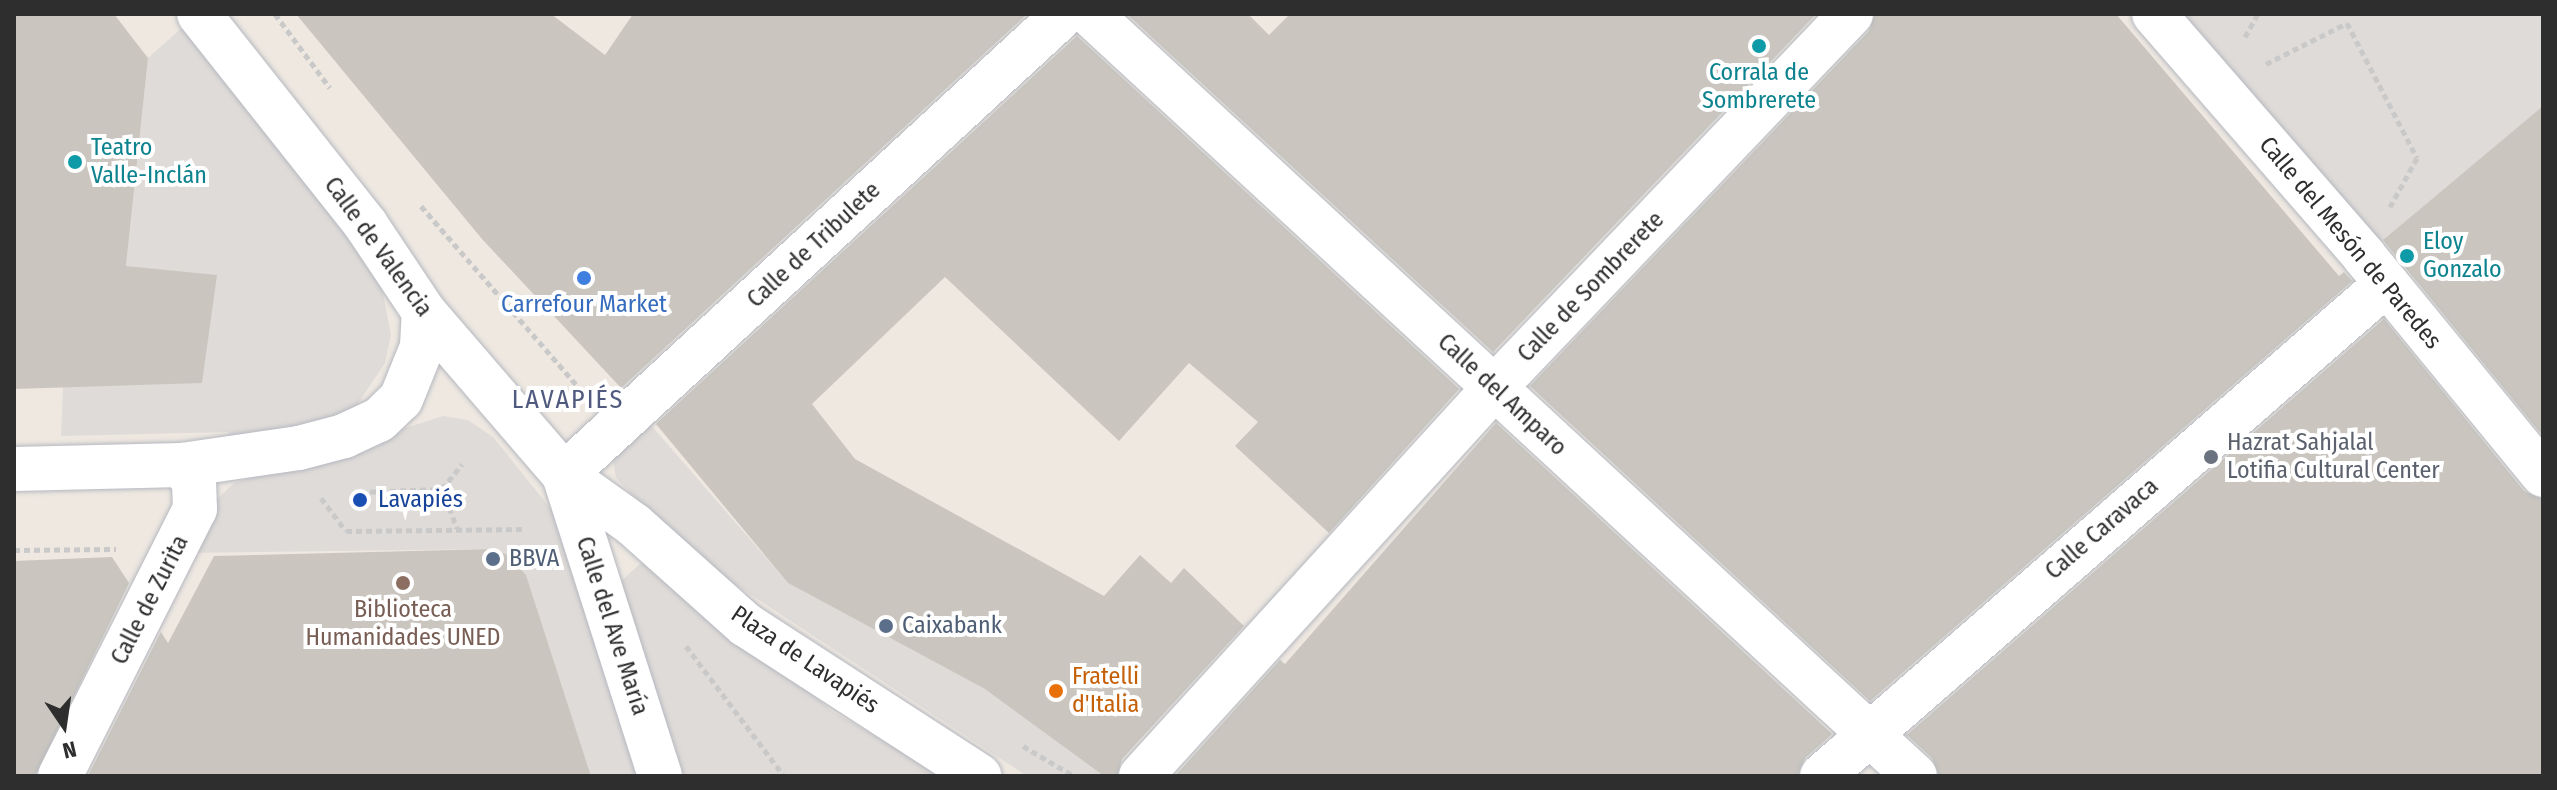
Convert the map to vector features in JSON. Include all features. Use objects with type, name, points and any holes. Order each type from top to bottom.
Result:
[{"type":"street","name":"Calle de Valencia","points":[[199,14],[366,225],[424,312],[564,475]]},
{"type":"street","name":"Calle de Tribulete","points":[[564,475],[1064,14]]},
{"type":"street","name":"Calle del Amparo","points":[[1090,14],[1915,776]]},
{"type":"street","name":"Calle de Sombrerete","points":[[1141,776],[1494,388],[1851,14]]},
{"type":"street","name":"Calle del Mesón de Paredes","points":[[2154,14],[2219,87],[2543,475]]},
{"type":"street","name":"Calle Caravaca","points":[[1822,776],[1867,732],[2385,285]]},
{"type":"street","points":[[14,469],[182,465],[299,448],[379,420],[401,399],[411,377],[422,347],[424,312]]},
{"type":"street","name":"Calle de Zurita","points":[[60,776],[195,509],[194,482],[182,465]]},
{"type":"street","name":"Calle del Ave María","points":[[564,475],[660,776]]},
{"type":"street","name":"Plaza de Lavapiés","points":[[564,475],[634,525],[746,625],[979,776]]},
{"type":"path","points":[[275,14],[338,99]]},
{"type":"path","points":[[2219,87],[2347,23],[2417,158]]},
{"type":"path","points":[[418,202],[569,378]]},
{"type":"path","points":[[360,492],[442,489],[462,464]]},
{"type":"path","points":[[442,489],[457,528]]},
{"type":"path","points":[[318,493],[346,531],[531,530]]},
{"type":"path","points":[[14,550],[131,549]]},
{"type":"path","points":[[680,638],[784,776]]},
{"type":"shaded area","points":[[2153,14],[2543,14],[2543,106],[2364,256]]},
{"type":"shaded area","points":[[184,26],[380,278],[391,335],[385,363],[357,405],[340,417],[232,446],[228,432],[61,436],[63,387],[217,276],[126,266],[148,58]]},
{"type":"shaded area","points":[[443,416],[468,420],[493,437],[559,519],[640,776],[591,776],[526,575],[508,555],[492,549],[186,553],[212,504],[234,483]]},
{"type":"shaded area","points":[[650,424],[788,583],[1008,701],[1104,776],[1027,776],[695,558],[616,478],[613,460]]},
{"type":"shaded area","points":[[641,563],[653,563],[676,579],[833,712],[946,776],[677,776],[620,582]]},
{"type":"building","name":"Teatro Valle-Inclán","points":[[14,14],[114,14],[148,58],[126,266],[217,275],[202,383],[14,389]]},
{"type":"building","points":[[296,14],[551,14],[605,55],[633,14],[1027,14],[621,388],[482,239]]},
{"type":"building","points":[[1127,14],[1248,14],[1269,35],[1290,14],[1816,14],[1493,352]]},
{"type":"building","points":[[1875,14],[2116,14],[2339,276],[2344,272],[2352,281],[1870,701],[1530,386],[1869,31]]},
{"type":"building","points":[[1077,36],[1459,389],[1329,533],[1235,446],[1258,422],[1189,363],[1119,441],[945,277],[812,404],[855,459],[1104,596],[1140,555],[1171,583],[1184,568],[1244,626],[1122,759],[1117,776],[1104,776],[985,689],[788,583],[656,424]]},
{"type":"building","points":[[2543,106],[2543,436],[2383,240]]},
{"type":"building","points":[[2384,319],[2524,491],[2543,499],[2543,776],[1939,776],[1932,758],[1907,735]]},
{"type":"building","points":[[1496,423],[1832,734],[1805,758],[1798,776],[1175,776],[1280,660],[1285,664]]},
{"type":"building","points":[[492,549],[508,555],[526,575],[591,776],[88,776],[161,632],[168,643],[214,556]]},
{"type":"building","points":[[112,557],[129,583],[35,776],[14,776],[14,561]]},
{"type":"place","name":"Corrala de Sombrerete","points":[[1759,46]]},
{"type":"place","name":"Teatro Valle-Inclán","points":[[75,162]]},
{"type":"place","name":"Eloy Gonzalo","points":[[2407,256]]},
{"type":"place","name":"Carrefour Market","points":[[584,278]]},
{"type":"place","name":"Hazrat Sahjalal Lotifia Cultural Center","points":[[2211,457]]},
{"type":"place","name":"Lavapiés","points":[[360,500]]},
{"type":"place","name":"BBVA","points":[[493,559]]},
{"type":"place","name":"Biblioteca Humanidades UNED","points":[[403,583]]},
{"type":"place","name":"Caixabank","points":[[886,626]]},
{"type":"place","name":"Fratelli d'Italia","points":[[1056,691]]},
{"type":"district","name":"LAVAPIÉS","points":[[568,400]]}]
